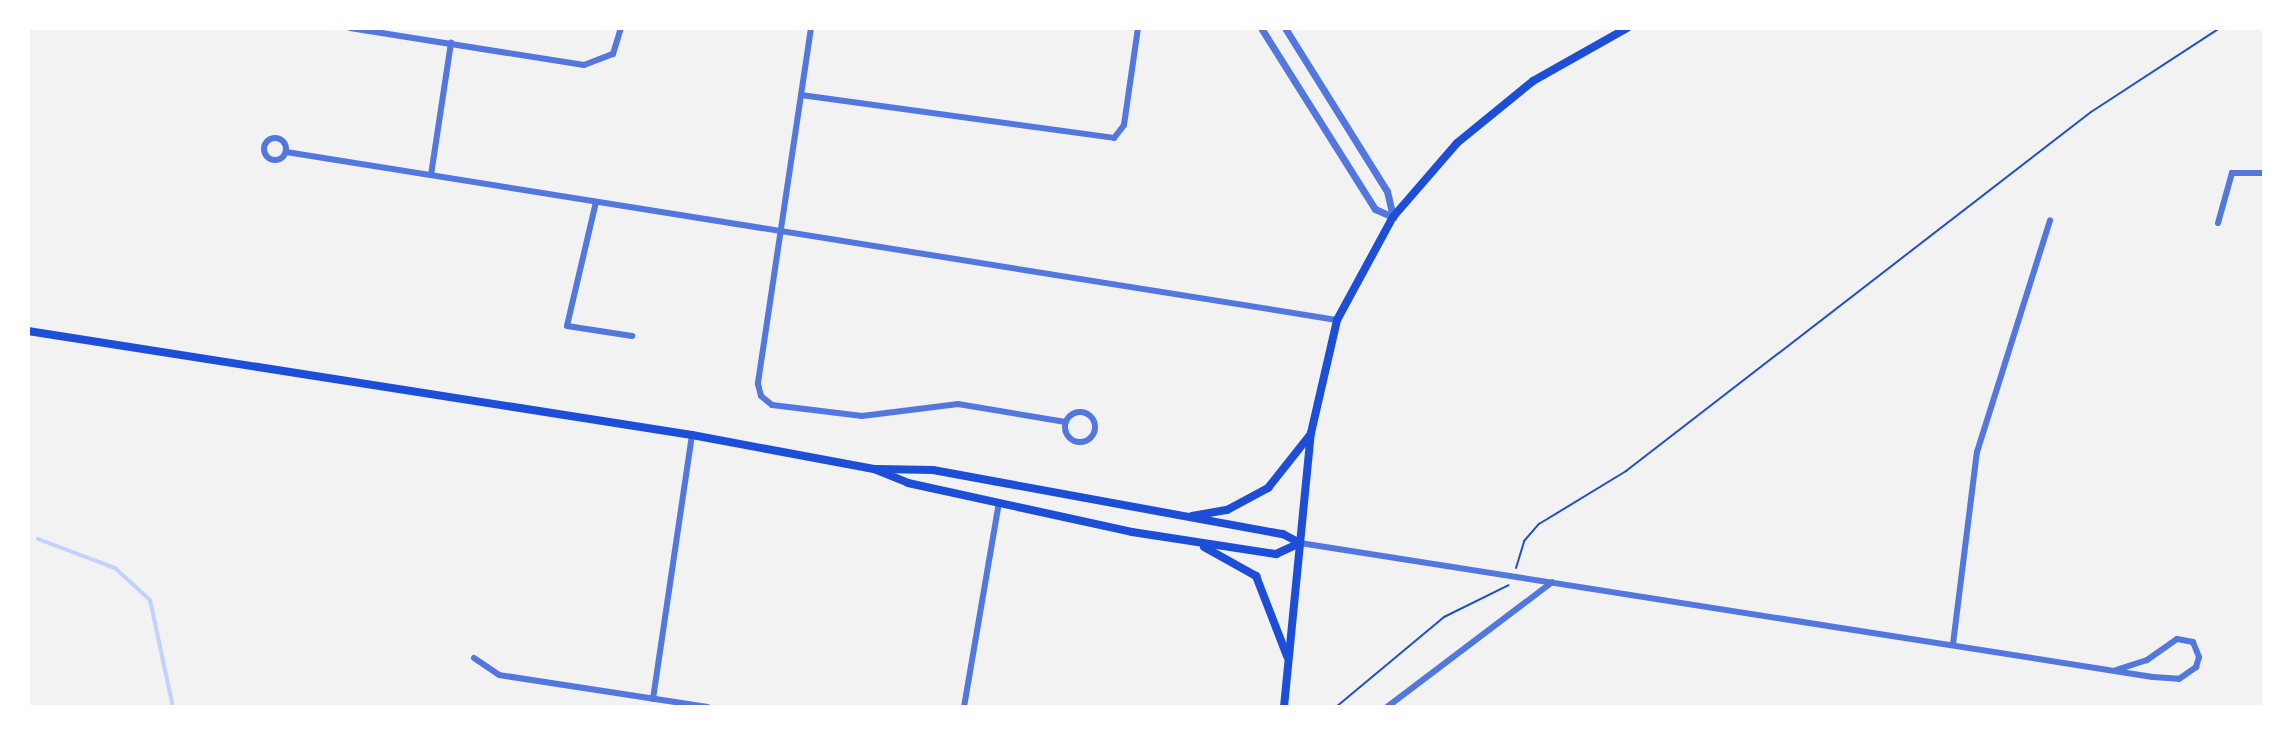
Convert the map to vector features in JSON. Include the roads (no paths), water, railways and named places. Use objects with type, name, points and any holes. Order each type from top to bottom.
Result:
[{"type":"main road","points":[[1284,707],[1311,433],[1337,320],[1393,217],[1497,107],[1627,28]]},
{"type":"main road","points":[[28,331],[692,435],[874,469],[933,470],[1283,534],[1300,543]]},
{"type":"main road","points":[[1183,517],[1227,510],[1250,501],[1277,479],[1311,433]]},
{"type":"main road","points":[[874,469],[908,483],[1192,542],[1276,554],[1300,543]]},
{"type":"main road","points":[[1192,542],[1234,560],[1256,576],[1288,660]]},
{"type":"street","points":[[350,28],[385,30],[584,65],[613,54],[621,28]]},
{"type":"street","points":[[415,37],[416,28]]},
{"type":"street","points":[[811,28],[758,384],[772,405],[862,416],[958,404],[1065,422]]},
{"type":"street","points":[[801,95],[1114,138],[1124,125],[1138,28]]},
{"type":"street","points":[[1261,28],[1375,209],[1393,217]]},
{"type":"street","points":[[1285,28],[1387,191],[1393,217]]},
{"type":"street","points":[[431,175],[451,43]]},
{"type":"street","points":[[286,152],[596,202],[783,228],[1337,320]]},
{"type":"street","points":[[2218,223],[2232,173],[2264,173]]},
{"type":"street","points":[[596,202],[567,326],[632,336]]},
{"type":"street","points":[[1953,644],[1977,452],[2050,220]]},
{"type":"street","points":[[1086,412],[1095,423],[1094,433],[1077,442],[1065,432],[1065,422],[1071,414],[1086,412]]},
{"type":"street","points":[[653,699],[692,435]]},
{"type":"street","points":[[964,707],[999,503]]},
{"type":"street","points":[[1300,543],[2117,670],[2179,679],[2196,667],[2199,657],[2193,642],[2177,639],[2147,660],[2117,670]]},
{"type":"street","points":[[1387,707],[1552,582]]},
{"type":"street","points":[[474,658],[499,675],[708,707]]},
{"type":"waterway","points":[[38,539],[115,568],[150,600],[173,707]]}]
